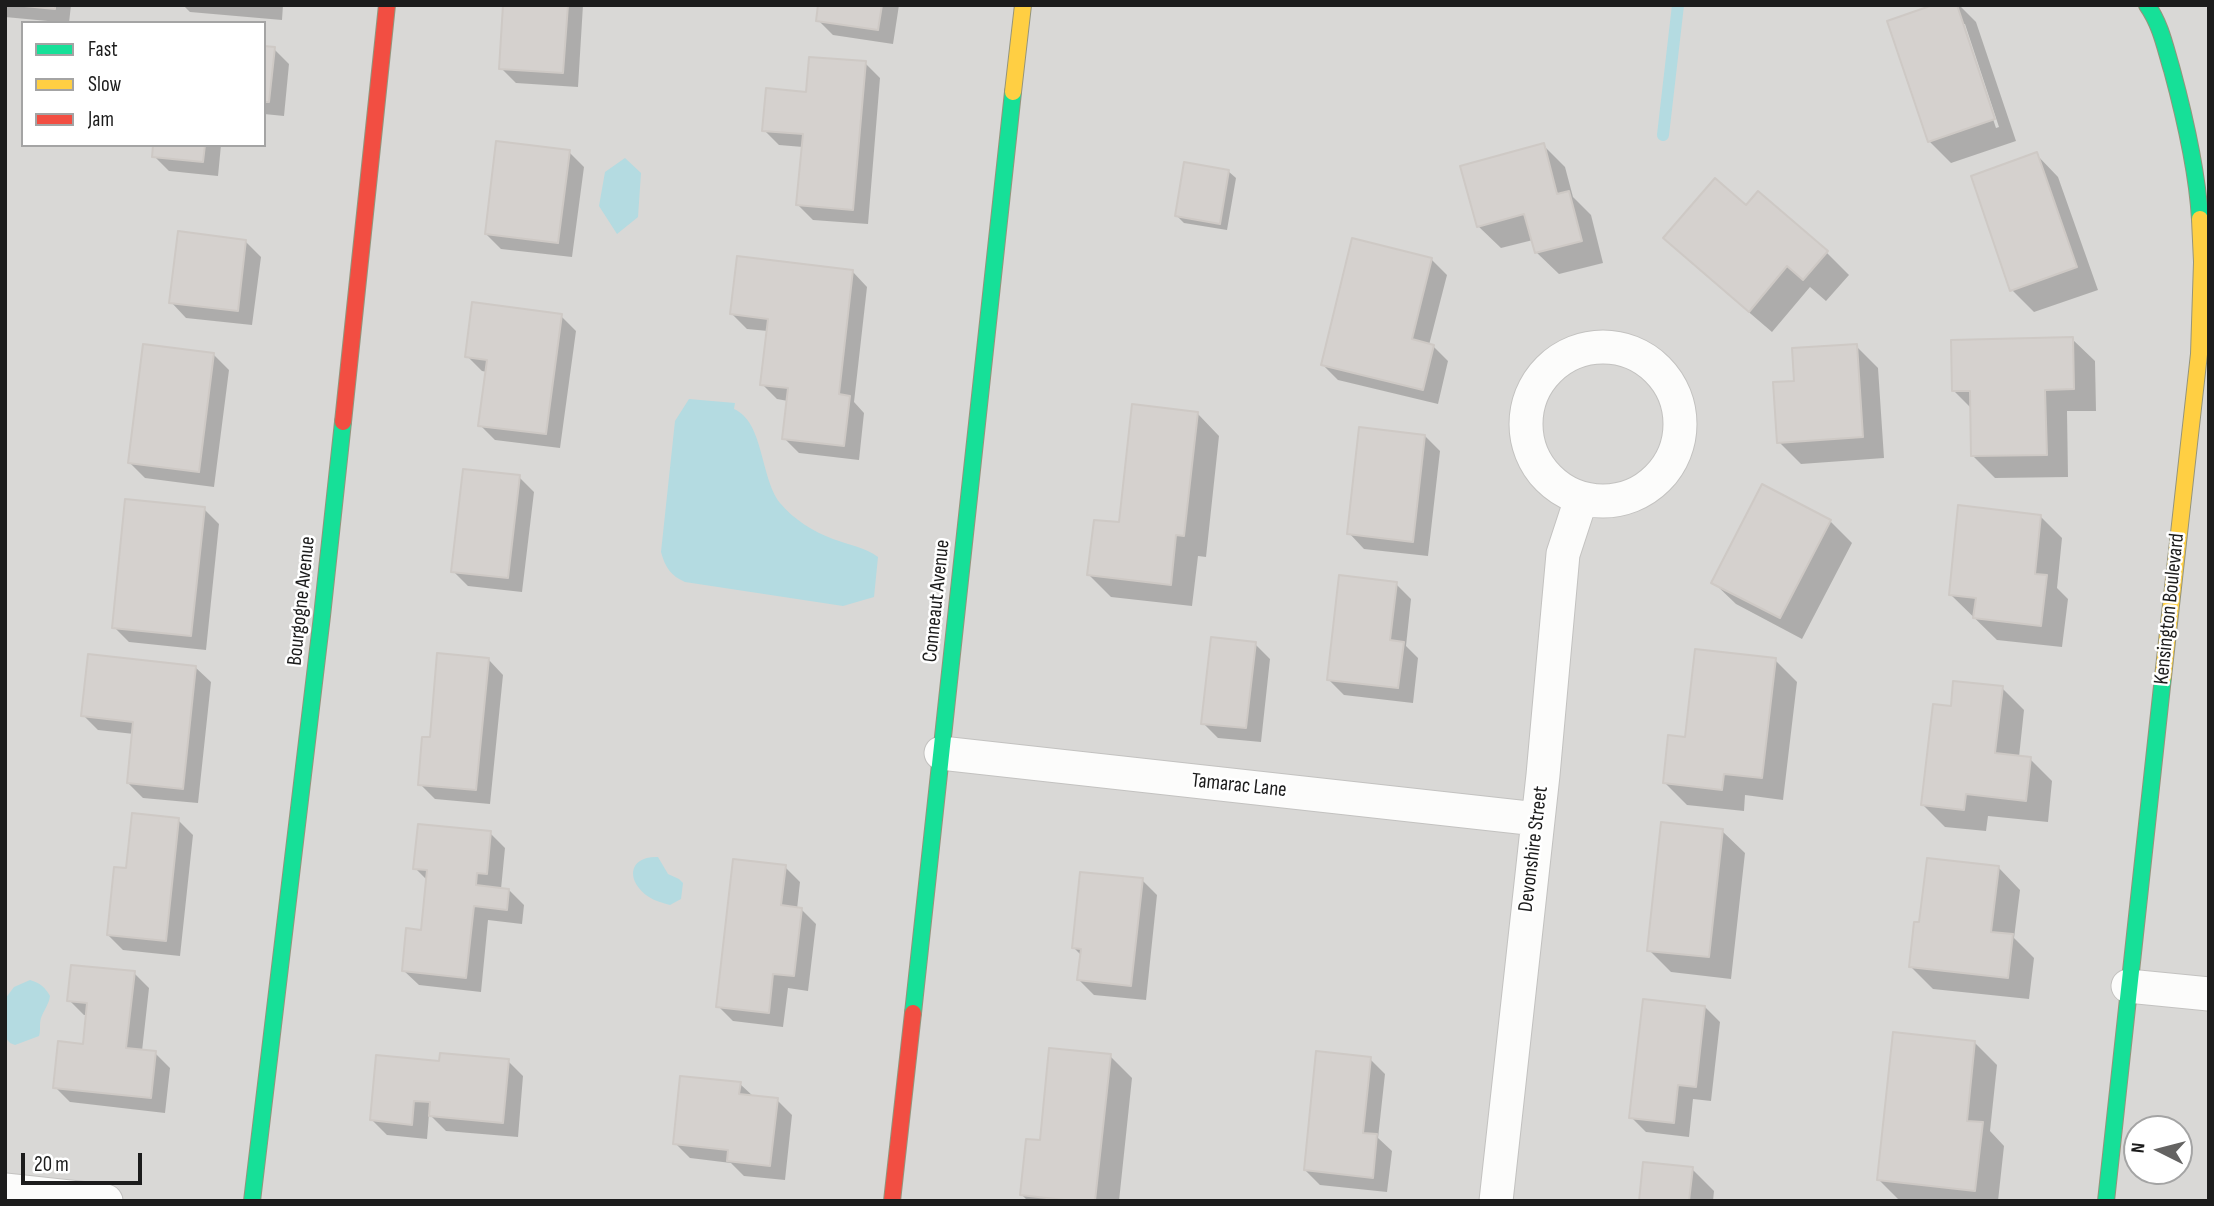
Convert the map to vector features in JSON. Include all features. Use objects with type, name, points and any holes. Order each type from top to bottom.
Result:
[{"type":"street","name":"Bourgogne Avenue","points":[[252,1201],[322,616],[387,5]]},
{"type":"street","name":"Conneaut Avenue","points":[[892,1201],[1023,5]]},
{"type":"street","name":"Kensington Boulevard","points":[[2106,1201],[2199,354],[2202,262],[2199,201],[2183,110],[2156,11]]},
{"type":"street","points":[[1592,348],[1618,348],[1641,357],[1661,373],[1675,394],[1680,418],[1678,443],[1668,466],[1651,485],[1630,497],[1605,502],[1581,499],[1557,486],[1539,468],[1528,444],[1526,418],[1532,393],[1547,371],[1567,356],[1592,348]]},
{"type":"street","name":"Devonshire Street","points":[[1496,1201],[1543,775],[1563,554],[1581,499]]},
{"type":"street","name":"Tamarac Lane","points":[[941,753],[1537,819]]},
{"type":"street","points":[[2128,986],[2209,994]]},
{"type":"street","points":[[5,1190],[106,1201]]},
{"type":"shaded area","points":[[5,5],[2209,5],[2209,1201],[5,1201]]},
{"type":"water","points":[[625,158],[641,173],[638,217],[617,234],[599,206],[605,172]]},
{"type":"water","points":[[689,399],[735,403],[734,409],[744,416],[751,426],[774,492],[785,509],[819,533],[862,548],[878,557],[874,597],[843,606],[685,582],[672,574],[661,552],[675,421]]},
{"type":"water","points":[[658,857],[668,874],[683,883],[681,899],[670,905],[649,897],[636,884],[634,877],[635,865],[648,858]]},
{"type":"water","points":[[30,980],[44,988],[50,996],[41,1018],[39,1036],[15,1045],[5,1037],[5,999],[14,987]]},
{"type":"building","points":[[14,5],[55,5],[55,9]]},
{"type":"building","points":[[503,5],[568,5],[563,73],[499,69]]},
{"type":"building","points":[[818,5],[882,5],[878,30],[816,21]]},
{"type":"building","points":[[1933,5],[1957,5],[1995,119],[1928,142],[1887,21]]},
{"type":"building","points":[[266,46],[275,47],[269,102],[266,102]]},
{"type":"building","points":[[809,57],[866,61],[853,210],[796,205],[803,134],[762,131],[766,88],[806,92]]},
{"type":"building","points":[[496,141],[570,150],[558,243],[485,234]]},
{"type":"building","points":[[1544,143],[1557,194],[1569,191],[1582,241],[1535,253],[1524,214],[1477,227],[1460,166]]},
{"type":"building","points":[[153,147],[205,147],[203,162],[152,157]]},
{"type":"building","points":[[2037,152],[2077,267],[2010,291],[1971,176]]},
{"type":"building","points":[[1184,162],[1229,170],[1220,224],[1175,216]]},
{"type":"building","points":[[1715,178],[1746,205],[1758,191],[1828,251],[1803,280],[1787,266],[1749,312],[1663,238]]},
{"type":"building","points":[[178,231],[246,240],[238,311],[169,303]]},
{"type":"building","points":[[1352,238],[1432,258],[1412,339],[1434,345],[1423,390],[1321,365]]},
{"type":"building","points":[[737,256],[853,270],[839,394],[850,396],[844,446],[782,439],[788,388],[760,385],[768,319],[730,314]]},
{"type":"building","points":[[472,302],[562,314],[546,434],[478,426],[487,360],[465,357]]},
{"type":"building","points":[[2073,337],[2074,389],[2045,390],[2047,455],[1971,456],[1970,391],[1952,391],[1951,340]]},
{"type":"building","points":[[143,344],[214,353],[199,472],[128,463]]},
{"type":"building","points":[[1857,344],[1863,437],[1777,443],[1773,382],[1794,381],[1792,348]]},
{"type":"building","points":[[1132,404],[1198,412],[1184,536],[1176,535],[1171,585],[1087,575],[1094,520],[1119,522]]},
{"type":"building","points":[[1359,427],[1425,435],[1413,542],[1347,534]]},
{"type":"building","points":[[463,469],[520,475],[508,578],[451,572]]},
{"type":"building","points":[[1762,484],[1831,520],[1780,618],[1711,583]]},
{"type":"building","points":[[125,499],[205,507],[191,636],[112,628]]},
{"type":"building","points":[[1958,505],[2041,515],[2035,574],[2047,575],[2041,626],[1973,618],[1976,598],[1949,595]]},
{"type":"building","points":[[1339,575],[1397,582],[1390,640],[1404,642],[1398,688],[1327,680]]},
{"type":"building","points":[[1211,637],[1256,642],[1246,728],[1201,724]]},
{"type":"building","points":[[1695,649],[1776,658],[1762,778],[1724,774],[1722,790],[1663,783],[1668,735],[1685,737]]},
{"type":"building","points":[[437,653],[489,658],[476,790],[418,785],[422,737],[430,737]]},
{"type":"building","points":[[88,654],[196,666],[183,789],[127,783],[133,722],[81,716]]},
{"type":"building","points":[[1953,681],[2003,686],[1995,753],[2031,757],[2026,801],[1966,794],[1964,810],[1921,805],[1933,704],[1951,706]]},
{"type":"building","points":[[132,813],[179,818],[166,941],[107,935],[114,867],[126,868]]},
{"type":"building","points":[[1661,822],[1723,829],[1709,957],[1647,951]]},
{"type":"building","points":[[418,824],[491,831],[487,874],[477,873],[476,885],[509,889],[507,910],[474,906],[466,978],[402,971],[406,928],[421,930],[427,870],[413,869]]},
{"type":"building","points":[[1927,858],[1999,866],[1991,932],[2013,934],[2008,978],[1909,967],[1914,922],[1919,922]]},
{"type":"building","points":[[733,859],[786,865],[781,905],[802,908],[794,976],[773,974],[769,1013],[716,1007]]},
{"type":"building","points":[[1080,872],[1143,878],[1131,986],[1077,980],[1081,949],[1072,948]]},
{"type":"building","points":[[71,965],[135,971],[126,1048],[156,1051],[151,1098],[53,1088],[58,1041],[83,1044],[87,1003],[67,1001]]},
{"type":"building","points":[[1643,999],[1705,1006],[1696,1087],[1678,1085],[1674,1123],[1629,1118]]},
{"type":"building","points":[[1893,1032],[1975,1041],[1967,1121],[1983,1122],[1975,1191],[1877,1180]]},
{"type":"building","points":[[1049,1048],[1111,1054],[1095,1201],[1020,1195],[1026,1139],[1040,1140]]},
{"type":"building","points":[[1316,1051],[1371,1057],[1363,1133],[1377,1134],[1373,1178],[1304,1170]]},
{"type":"building","points":[[440,1053],[509,1059],[503,1123],[429,1116],[430,1102],[414,1101],[412,1125],[370,1120],[376,1055],[439,1061]]},
{"type":"building","points":[[680,1076],[741,1082],[739,1094],[778,1098],[770,1166],[727,1161],[728,1150],[673,1144]]},
{"type":"building","points":[[1643,1162],[1693,1167],[1689,1201],[1639,1201]]},
{"type":"waterway","points":[[1663,135],[1678,5]]},
{"type":"traffic: fast","points":[[2147,5],[2162,36],[2181,106],[2193,163],[2200,219]]},
{"type":"traffic: fast","points":[[913,1013],[1013,92]]},
{"type":"traffic: fast","points":[[252,1201],[343,422]]},
{"type":"traffic: fast","points":[[2106,1201],[2163,677]]},
{"type":"traffic: slow","points":[[1013,92],[1023,5]]},
{"type":"traffic: slow","points":[[2163,677],[2199,354],[2202,262],[2200,219]]},
{"type":"traffic: jam","points":[[343,422],[387,5]]},
{"type":"traffic: jam","points":[[892,1201],[913,1013]]}]
